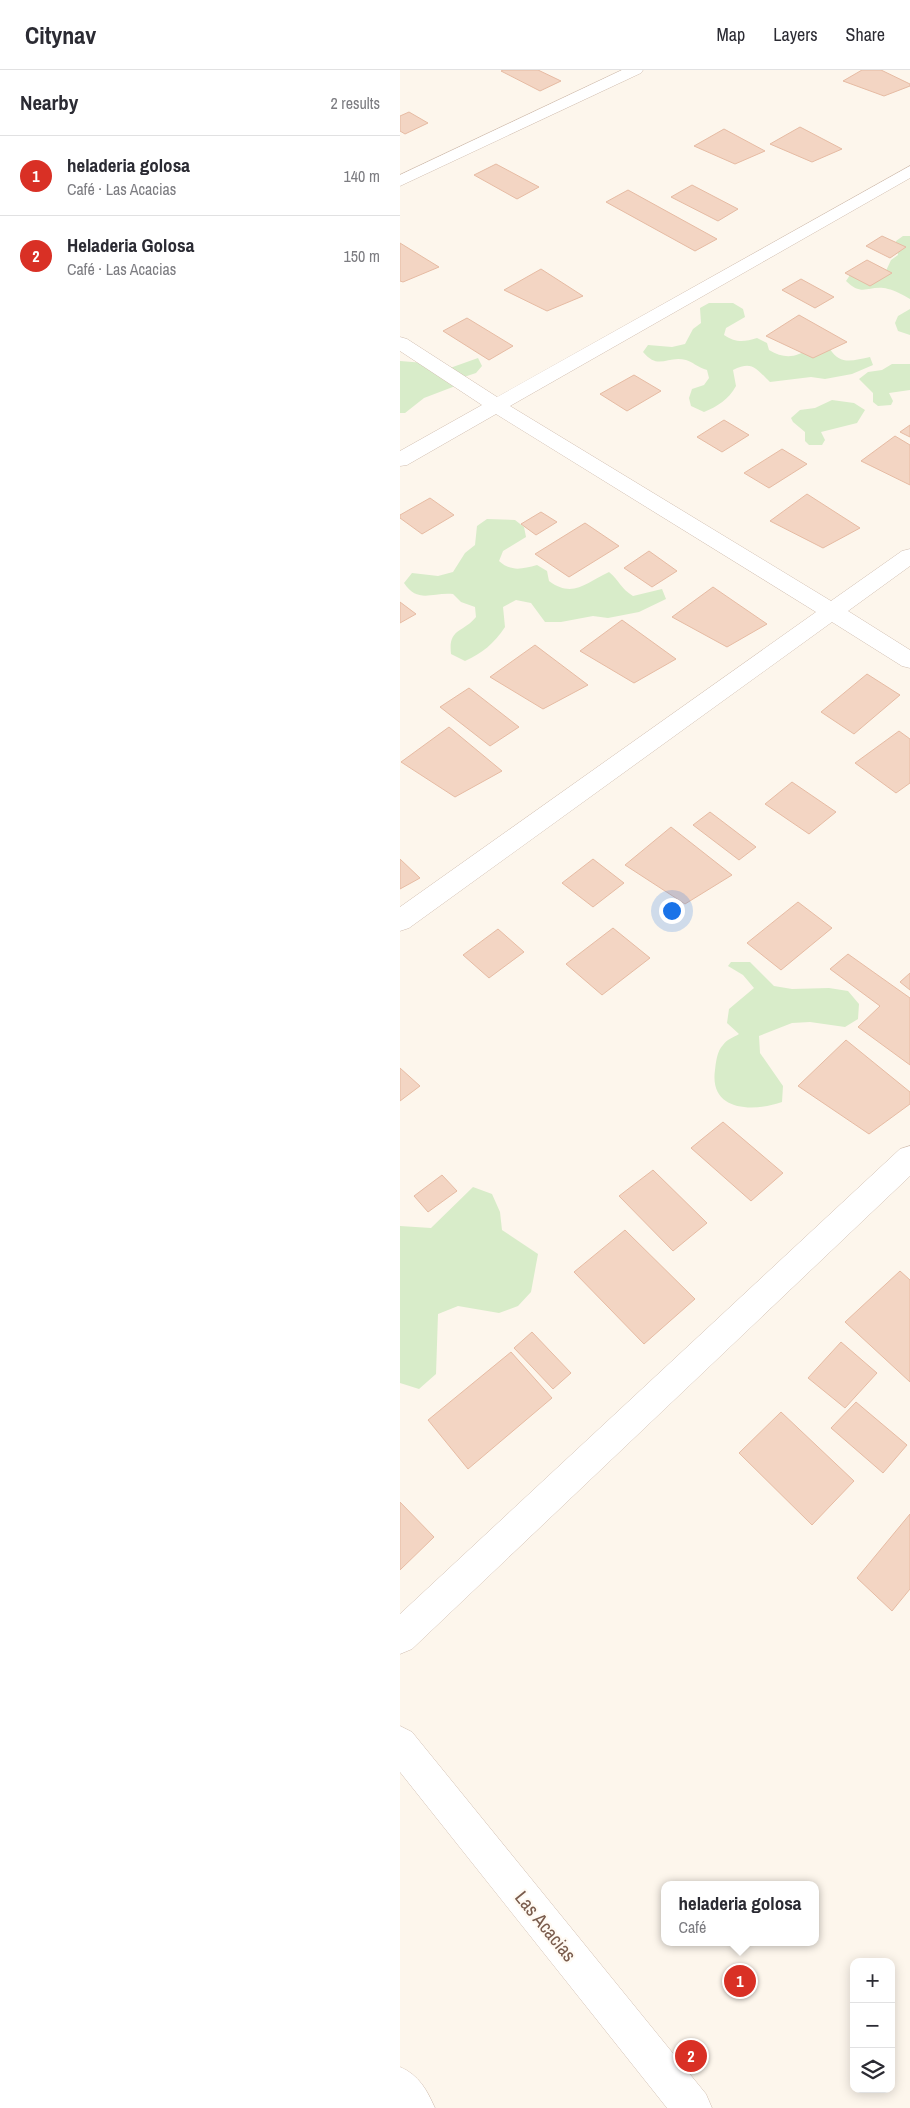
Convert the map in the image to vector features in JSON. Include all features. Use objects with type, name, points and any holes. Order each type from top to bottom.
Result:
[{"type":"street","points":[[400,181],[635,70]]},
{"type":"street","points":[[400,460],[910,171]]},
{"type":"street","points":[[400,343],[497,406],[910,660]]},
{"type":"street","points":[[400,921],[910,556]]},
{"type":"street","points":[[400,1637],[910,1158]]},
{"type":"street","name":"Las Acacias","points":[[400,1744],[692,2108]]},
{"type":"street","points":[[400,2087],[415,2108]]},
{"type":"green space","points":[[903,236],[910,236],[910,299],[888,289],[857,289],[846,281],[850,275],[885,273],[891,260],[898,255],[896,241]]},
{"type":"green space","points":[[709,303],[733,303],[743,309],[745,317],[726,328],[724,335],[736,341],[757,338],[767,343],[769,350],[785,356],[800,354],[810,348],[830,349],[838,358],[843,360],[870,357],[873,365],[852,374],[825,379],[811,377],[770,382],[754,367],[740,367],[733,370],[736,386],[730,395],[718,405],[704,412],[691,406],[689,398],[692,389],[704,385],[709,378],[707,370],[686,360],[654,361],[643,352],[648,345],[672,347],[685,344],[693,329],[701,323],[700,308]]},
{"type":"green space","points":[[910,309],[910,335],[898,331],[895,323],[898,316]]},
{"type":"green space","points":[[478,358],[482,366],[476,373],[464,377],[458,385],[424,398],[405,413],[400,413],[400,361],[437,364],[450,368]]},
{"type":"green space","points":[[892,364],[910,364],[910,390],[889,393],[893,401],[891,405],[878,406],[873,402],[873,393],[859,379],[868,372],[882,370]]},
{"type":"green space","points":[[832,400],[854,403],[865,410],[857,423],[821,432],[825,440],[822,445],[809,445],[805,441],[805,432],[791,418],[800,410],[815,408]]},
{"type":"green space","points":[[487,519],[515,520],[524,527],[526,537],[503,551],[499,561],[508,567],[522,568],[537,565],[547,571],[549,581],[565,589],[580,587],[609,572],[633,596],[662,589],[666,599],[639,612],[608,618],[593,616],[561,622],[545,622],[531,603],[516,600],[503,607],[505,627],[492,643],[477,655],[465,661],[451,654],[452,639],[454,635],[476,617],[475,607],[461,602],[453,594],[420,595],[409,589],[404,583],[412,573],[438,576],[453,572],[465,553],[475,545],[477,526]]},
{"type":"green space","points":[[731,962],[750,962],[774,986],[792,989],[829,988],[848,991],[859,1004],[858,1019],[845,1027],[810,1022],[792,1023],[759,1036],[760,1053],[783,1086],[782,1102],[759,1107],[736,1106],[726,1101],[719,1094],[715,1084],[715,1067],[719,1050],[726,1042],[739,1034],[727,1023],[729,1009],[754,988],[743,975],[728,966]]},
{"type":"green space","points":[[473,1187],[492,1194],[500,1212],[502,1230],[538,1254],[531,1292],[518,1306],[499,1313],[458,1306],[438,1314],[436,1374],[419,1389],[400,1383],[400,1226],[431,1228]]},
{"type":"building","points":[[538,70],[561,81],[540,91],[501,71]]},
{"type":"building","points":[[862,70],[881,70],[910,84],[910,86],[884,96],[843,81]]},
{"type":"building","points":[[409,112],[428,123],[405,134],[400,131],[400,116]]},
{"type":"building","points":[[800,127],[842,149],[812,162],[770,144]]},
{"type":"building","points":[[724,129],[765,151],[735,164],[694,146]]},
{"type":"building","points":[[496,164],[539,187],[517,199],[474,175]]},
{"type":"building","points":[[692,185],[738,209],[718,221],[671,197]]},
{"type":"building","points":[[628,190],[717,239],[695,251],[606,202]]},
{"type":"building","points":[[882,236],[906,247],[890,258],[866,246]]},
{"type":"building","points":[[400,243],[439,267],[403,282],[400,281]]},
{"type":"building","points":[[867,260],[892,273],[870,286],[845,273]]},
{"type":"building","points":[[541,269],[583,296],[547,311],[504,290]]},
{"type":"building","points":[[801,279],[834,297],[815,308],[782,290]]},
{"type":"building","points":[[799,315],[847,342],[813,358],[766,336]]},
{"type":"building","points":[[467,318],[513,346],[489,360],[443,331]]},
{"type":"building","points":[[634,375],[661,391],[627,411],[600,394]]},
{"type":"building","points":[[724,420],[749,435],[722,452],[697,437]]},
{"type":"building","points":[[910,425],[910,437],[900,432]]},
{"type":"building","points":[[895,436],[910,445],[910,485],[861,461]]},
{"type":"building","points":[[782,449],[807,464],[769,488],[744,473]]},
{"type":"building","points":[[807,494],[860,528],[823,548],[770,521]]},
{"type":"building","points":[[430,498],[454,515],[422,534],[400,518],[400,515]]},
{"type":"building","points":[[541,512],[557,522],[536,535],[521,524]]},
{"type":"building","points":[[585,523],[619,546],[569,577],[535,554]]},
{"type":"building","points":[[649,551],[677,571],[652,587],[624,568]]},
{"type":"building","points":[[713,587],[767,624],[727,647],[672,617]]},
{"type":"building","points":[[400,602],[416,614],[400,623]]},
{"type":"building","points":[[622,620],[676,659],[634,683],[580,651]]},
{"type":"building","points":[[535,645],[588,685],[543,709],[490,677]]},
{"type":"building","points":[[867,674],[900,695],[854,734],[821,712]]},
{"type":"building","points":[[469,688],[519,727],[490,746],[440,707]]},
{"type":"building","points":[[449,727],[502,771],[455,797],[401,762]]},
{"type":"building","points":[[899,731],[910,739],[910,783],[896,793],[855,763]]},
{"type":"building","points":[[792,782],[836,812],[809,834],[765,804]]},
{"type":"building","points":[[710,812],[756,847],[739,860],[693,825]]},
{"type":"building","points":[[671,827],[732,875],[685,904],[625,865]]},
{"type":"building","points":[[400,859],[420,878],[400,889]]},
{"type":"building","points":[[593,859],[624,883],[593,907],[562,883]]},
{"type":"building","points":[[798,902],[832,928],[781,970],[747,943]]},
{"type":"building","points":[[613,928],[650,958],[602,995],[566,964]]},
{"type":"building","points":[[498,929],[524,952],[489,978],[463,955]]},
{"type":"building","points":[[848,954],[910,998],[910,1065],[858,1027],[880,1006],[830,969]]},
{"type":"building","points":[[910,973],[910,990],[900,982]]},
{"type":"building","points":[[846,1040],[910,1092],[910,1104],[869,1134],[798,1086]]},
{"type":"building","points":[[400,1068],[420,1086],[400,1101]]},
{"type":"building","points":[[723,1122],[783,1173],[751,1201],[691,1148]]},
{"type":"building","points":[[653,1170],[707,1223],[673,1251],[619,1196]]},
{"type":"building","points":[[442,1175],[457,1191],[428,1212],[414,1196]]},
{"type":"building","points":[[625,1230],[695,1299],[644,1344],[574,1272]]},
{"type":"building","points":[[900,1271],[910,1280],[910,1382],[845,1322]]},
{"type":"building","points":[[532,1332],[571,1373],[553,1389],[514,1348]]},
{"type":"building","points":[[841,1342],[877,1373],[845,1408],[808,1378]]},
{"type":"building","points":[[511,1352],[552,1398],[468,1469],[428,1420]]},
{"type":"building","points":[[856,1402],[907,1445],[883,1473],[831,1428]]},
{"type":"building","points":[[781,1412],[854,1481],[812,1525],[739,1453]]},
{"type":"building","points":[[400,1502],[434,1537],[400,1570]]},
{"type":"building","points":[[910,1514],[910,1589],[892,1611],[857,1578]]},
{"type":"place","name":"heladeria golosa","points":[[740,1981]]},
{"type":"place","name":"Heladeria Golosa","points":[[691,2056]]}]
